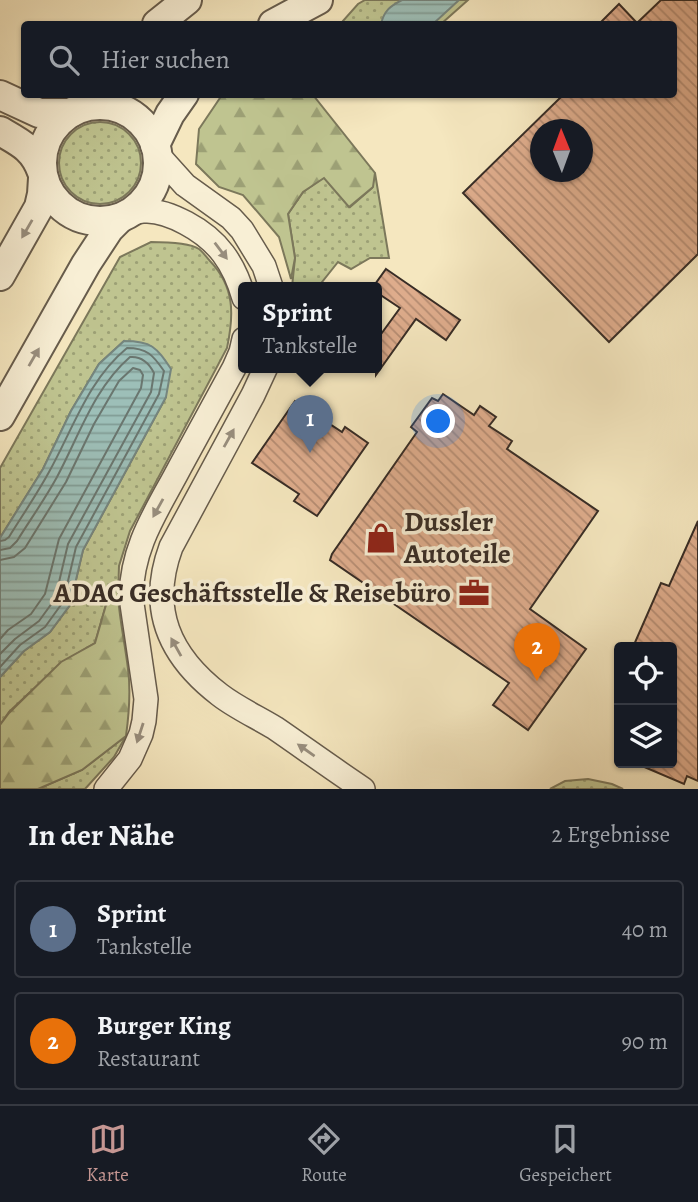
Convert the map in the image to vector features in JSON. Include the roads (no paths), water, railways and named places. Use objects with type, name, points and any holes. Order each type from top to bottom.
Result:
[{"type":"street","points":[[161,21],[187,0]]},
{"type":"street","points":[[279,21],[318,0]]},
{"type":"street","points":[[0,95],[39,113],[83,105],[104,105],[126,111],[151,134],[157,150],[158,166],[152,189],[138,208],[109,229],[86,264],[0,416]]},
{"type":"street","points":[[157,150],[170,114],[181,98]]},
{"type":"street","points":[[0,276],[38,207],[42,194],[41,161],[47,139],[52,129],[83,105]]},
{"type":"street","points":[[0,131],[32,152],[54,200],[73,215],[96,221],[109,221],[144,211],[166,214],[209,237],[223,252],[238,282]]},
{"type":"street","points":[[157,150],[185,185],[232,218],[264,266],[269,282]]},
{"type":"street","points":[[106,789],[130,759],[144,721],[146,699],[131,597],[135,558],[148,526],[238,359]]},
{"type":"street","points":[[263,373],[171,547],[161,584],[163,617],[173,644],[197,676],[222,696],[273,727],[363,789]]},
{"type":"water","points":[[402,0],[459,0],[436,21],[382,21],[394,4]]},
{"type":"water","points":[[124,341],[147,344],[161,355],[171,369],[166,397],[83,550],[70,605],[50,632],[24,651],[0,677],[0,538],[43,469],[71,411],[99,364]]},
{"type":"place","name":"Sprint","points":[[310,453]]},
{"type":"place","name":"Dussler Autoteile","points":[[381,538]]},
{"type":"place","name":"ADAC Geschäftsstelle & Reisebüro","points":[[474,593]]},
{"type":"place","name":"Burger King","points":[[537,681]]}]
